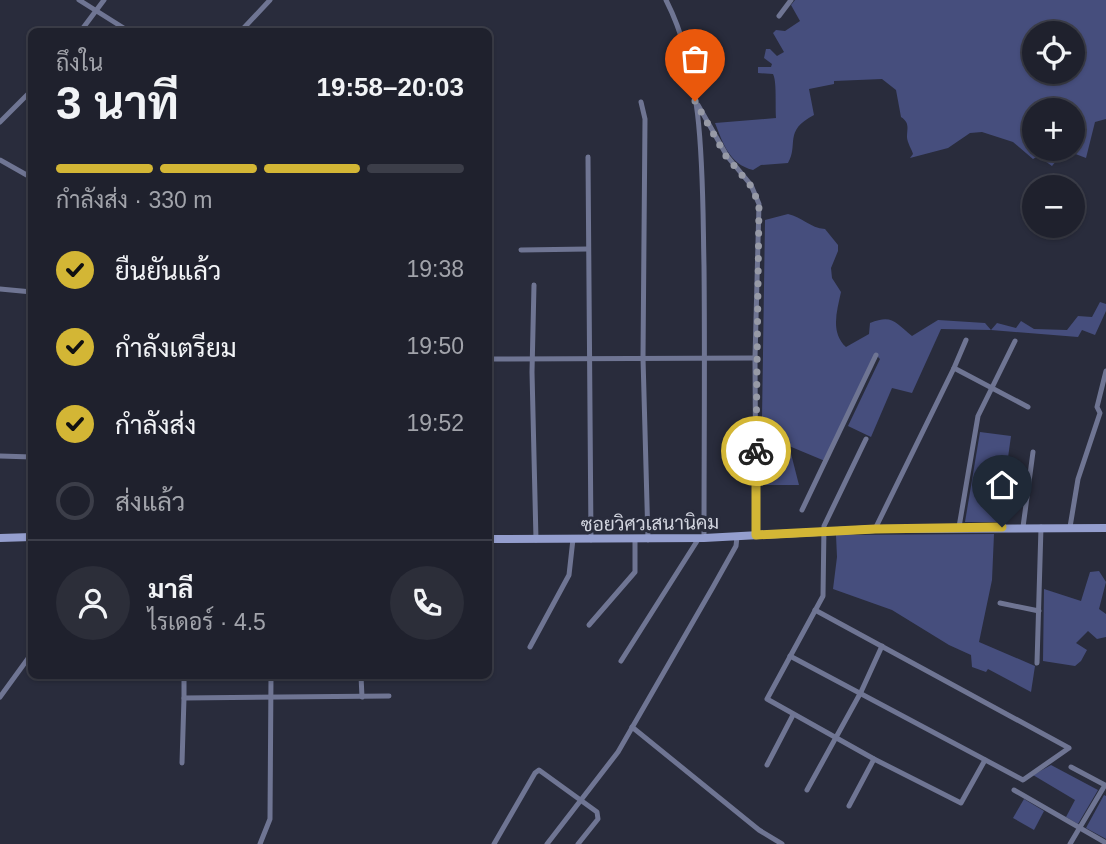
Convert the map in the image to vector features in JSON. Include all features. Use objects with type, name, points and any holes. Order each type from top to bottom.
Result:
[{"type":"street","points":[[79,0],[124,28]]},
{"type":"street","points":[[83,28],[104,0]]},
{"type":"street","points":[[244,28],[270,0]]},
{"type":"street","points":[[621,661],[702,538],[705,358],[702,156],[695,101],[680,26],[666,0]]},
{"type":"street","points":[[779,16],[791,0]]},
{"type":"street","points":[[0,122],[28,94]]},
{"type":"street","points":[[695,101],[726,156],[751,186],[759,204],[755,358],[756,535]]},
{"type":"street","points":[[640,102],[645,119],[643,358],[648,540]]},
{"type":"street","points":[[588,157],[592,540]]},
{"type":"street","points":[[0,160],[28,176]]},
{"type":"street","points":[[522,250],[588,249]]},
{"type":"street","points":[[534,285],[532,359],[536,540]]},
{"type":"street","points":[[0,289],[28,292]]},
{"type":"street","points":[[875,529],[966,340]]},
{"type":"street","points":[[959,527],[978,416],[1015,341]]},
{"type":"street","points":[[802,510],[876,355]]},
{"type":"street","points":[[492,359],[755,358]]},
{"type":"street","points":[[954,368],[1028,407]]},
{"type":"street","points":[[1100,413],[1097,407],[1106,371]]},
{"type":"street","points":[[1070,527],[1078,479],[1100,413],[1106,409]]},
{"type":"street","points":[[866,439],[826,521],[823,596],[766,699],[874,759],[961,803],[985,760]]},
{"type":"street","points":[[1023,527],[1033,452]]},
{"type":"street","points":[[0,456],[28,457]]},
{"type":"street","points":[[1037,663],[1041,527]]},
{"type":"street","name":"ซอยวิศวเสนานิคม","points":[[492,539],[648,540],[875,529],[1106,528]]},
{"type":"street","points":[[0,538],[28,537]]},
{"type":"street","points":[[547,844],[618,752],[736,546],[737,537]]},
{"type":"street","points":[[530,647],[569,575],[573,539]]},
{"type":"street","points":[[589,625],[635,572],[635,539]]},
{"type":"street","points":[[1000,603],[1039,611]]},
{"type":"street","points":[[790,656],[1023,780],[1069,748],[815,610]]},
{"type":"street","points":[[807,790],[861,692],[882,646]]},
{"type":"street","points":[[0,697],[28,658]]},
{"type":"street","points":[[182,763],[184,679]]},
{"type":"street","points":[[260,844],[270,819],[271,679]]},
{"type":"street","points":[[361,679],[362,698]]},
{"type":"street","points":[[184,698],[389,696]]},
{"type":"street","points":[[767,765],[793,715]]},
{"type":"street","points":[[632,727],[759,830],[782,844]]},
{"type":"street","points":[[849,806],[874,759]]},
{"type":"street","points":[[1070,844],[1105,785],[1071,766]]},
{"type":"street","points":[[494,844],[539,770],[595,809],[598,817],[578,844]]},
{"type":"street","points":[[1014,790],[1106,844]]},
{"type":"shaded area","points":[[795,0],[1106,0],[1106,119],[1095,122],[1086,158],[1085,98],[1022,98],[1022,150],[1013,142],[982,132],[970,133],[948,148],[910,158],[913,154],[896,90],[882,79],[834,81],[834,84],[809,89],[814,115],[804,121],[795,132],[788,163],[761,165],[753,170],[738,163],[728,152],[715,123],[776,118],[773,74],[758,73],[758,67],[771,67],[772,64],[764,58],[766,49],[770,49],[777,56],[784,52],[773,33],[776,30],[785,31],[800,21],[791,5]]},
{"type":"shaded area","points":[[788,214],[825,229],[838,245],[831,268],[832,278],[841,292],[836,328],[846,347],[869,334],[870,323],[883,319],[897,323],[912,336],[938,320],[985,323],[991,330],[941,329],[912,393],[892,388],[871,437],[848,426],[880,359],[876,355],[825,461],[789,446],[799,485],[761,485],[765,220]]},
{"type":"shaded area","points":[[1100,302],[1106,304],[1106,311],[1095,335],[1082,330],[1078,337],[991,330],[997,323],[1016,328],[1021,321],[1034,329],[1067,330],[1078,316],[1092,317]]},
{"type":"shaded area","points":[[980,432],[1011,436],[999,522],[965,522]]},
{"type":"shaded area","points":[[994,534],[992,580],[979,642],[1035,666],[1031,692],[988,669],[986,672],[972,667],[971,655],[949,645],[892,610],[833,589],[837,557],[836,535]]},
{"type":"shaded area","points":[[1099,571],[1106,582],[1099,609],[1106,614],[1106,637],[1097,639],[1088,631],[1076,643],[1087,650],[1075,666],[1043,661],[1044,589],[1081,601],[1090,572]]},
{"type":"shaded area","points":[[1051,765],[1098,790],[1078,824],[1066,817],[1075,800],[1033,775]]},
{"type":"shaded area","points":[[1104,795],[1106,796],[1106,839],[1086,828]]},
{"type":"shaded area","points":[[1024,799],[1044,811],[1034,830],[1013,818]]},
{"type":"way so far","points":[[695,101],[726,156],[751,186],[759,204],[755,358],[756,451]]},
{"type":"route","points":[[756,451],[756,535],[875,529],[1002,527]]}]
